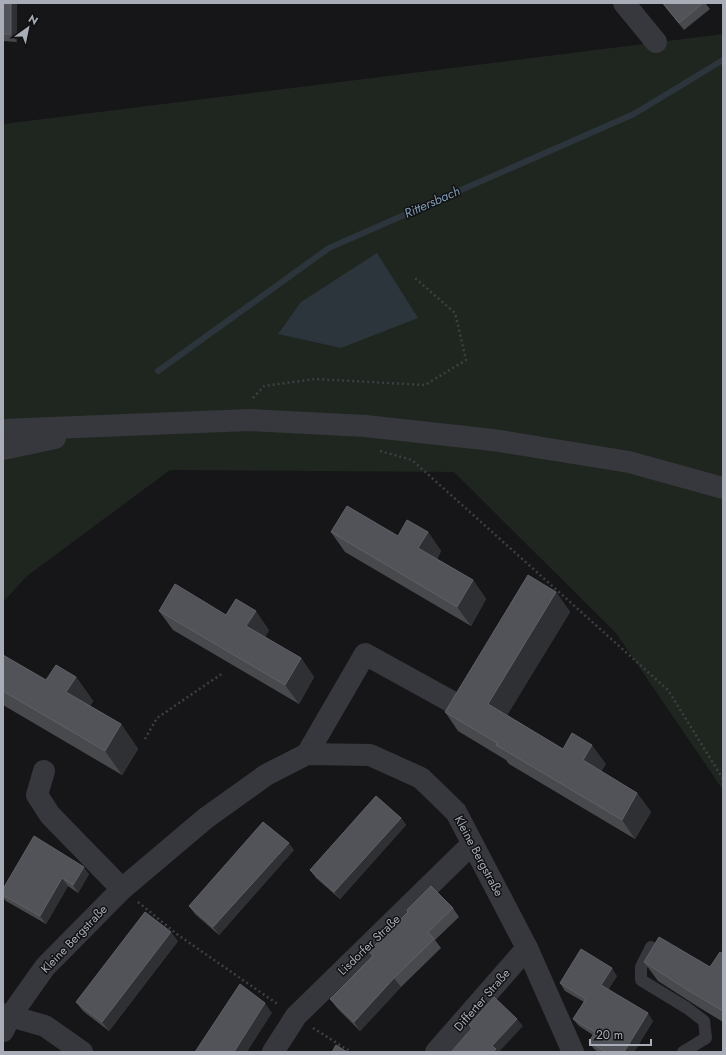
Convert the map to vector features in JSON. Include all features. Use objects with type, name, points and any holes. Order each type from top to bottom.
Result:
[{"type":"street","points":[[624,3],[656,42]]},
{"type":"street","points":[[3,430],[249,420],[365,426],[493,440],[629,462],[723,488]]},
{"type":"street","points":[[3,450],[113,425]]},
{"type":"street","points":[[307,754],[365,654],[452,702]]},
{"type":"street","name":"Kleine Bergstraße","points":[[6,1020],[45,967],[122,889],[212,814],[266,775],[307,754],[370,755],[421,778],[456,812],[527,948],[574,1052]]},
{"type":"street","points":[[44,771],[37,795],[50,815],[122,889]]},
{"type":"street","name":"Lisdorfer Straße","points":[[273,1052],[296,1016],[472,844]]},
{"type":"street","name":"Differter Straße","points":[[436,1052],[527,948]]},
{"type":"street","points":[[6,1020],[44,1026],[82,1052]]},
{"type":"lane","points":[[651,947],[641,967],[641,980],[687,1008],[704,1021],[706,1038],[683,1052]]},
{"type":"path","points":[[249,420],[252,399],[264,386],[315,379],[425,385],[466,360],[455,314],[415,278]]},
{"type":"path","points":[[375,449],[412,460],[668,690],[723,779]]},
{"type":"path","points":[[145,739],[157,718],[223,673]]},
{"type":"path","points":[[122,889],[178,935],[351,1052]]},
{"type":"shaded area","points":[[723,34],[723,790],[616,633],[454,472],[170,470],[27,576],[3,602],[3,124]]},
{"type":"shaded area","points":[[377,253],[418,318],[341,348],[278,334],[301,302]]},
{"type":"building","points":[[3,3],[11,3],[11,34],[3,34]]},
{"type":"building","points":[[663,3],[703,3],[679,23]]},
{"type":"building","points":[[347,506],[398,536],[407,520],[428,532],[418,548],[473,580],[457,607],[331,532]]},
{"type":"building","points":[[528,575],[556,592],[488,704],[563,749],[572,733],[592,745],[583,760],[637,793],[622,820],[496,745],[497,743],[445,712]]},
{"type":"building","points":[[175,584],[226,615],[236,599],[256,611],[246,626],[301,658],[285,685],[159,611]]},
{"type":"building","points":[[3,655],[46,680],[56,665],[76,677],[66,692],[121,724],[105,751],[3,691]]},
{"type":"building","points":[[376,796],[401,818],[334,892],[310,870]]},
{"type":"building","points":[[263,822],[289,843],[213,927],[189,906]]},
{"type":"building","points":[[34,836],[84,867],[73,885],[62,878],[40,916],[3,895],[3,889]]},
{"type":"building","points":[[431,886],[453,908],[428,932],[434,939],[394,978],[354,1022],[330,999],[373,956],[369,951],[408,912],[407,910]]},
{"type":"building","points":[[145,912],[171,932],[102,1022],[76,1002]]},
{"type":"building","points":[[659,937],[710,967],[720,952],[723,954],[723,1011],[644,962]]},
{"type":"building","points":[[581,949],[612,968],[601,985],[648,1013],[624,1052],[606,1052],[589,1042],[595,1032],[573,1019],[586,999],[560,983]]},
{"type":"building","points":[[240,984],[265,1003],[234,1052],[195,1052]]},
{"type":"building","points":[[494,997],[517,1019],[492,1046],[496,1049],[493,1052],[451,1052],[472,1028],[469,1025]]},
{"type":"building","points":[[336,1045],[347,1052],[332,1052]]},
{"type":"waterway","name":"Rittersbach","points":[[158,371],[329,248],[634,114],[723,60]]}]
